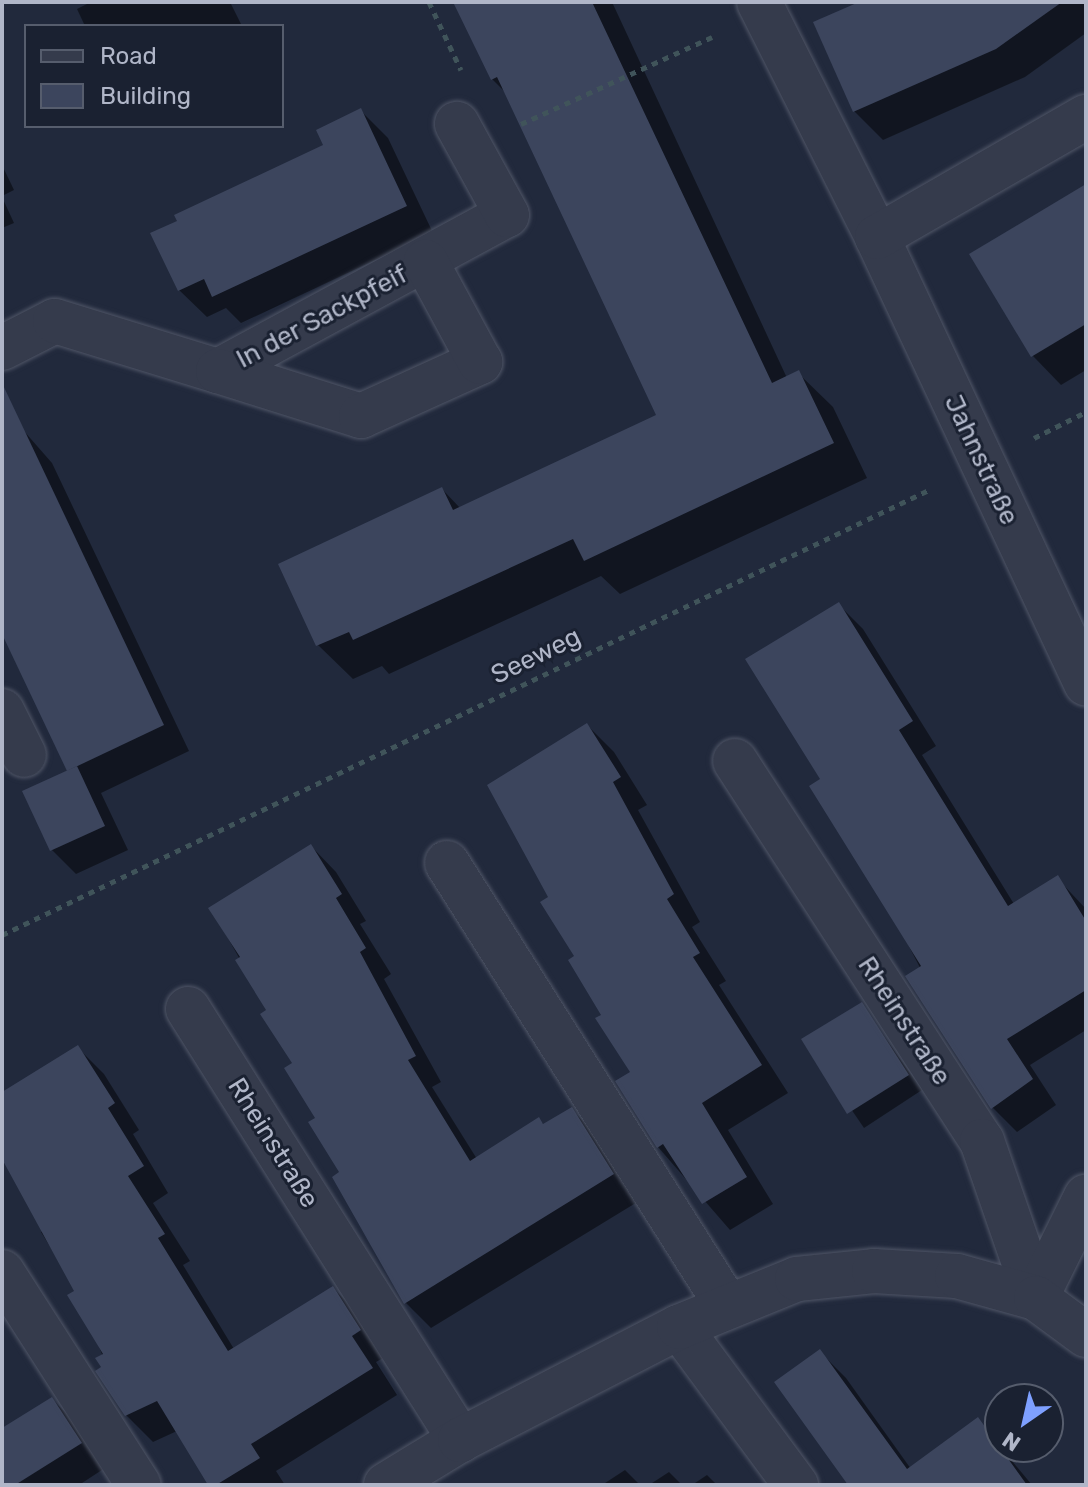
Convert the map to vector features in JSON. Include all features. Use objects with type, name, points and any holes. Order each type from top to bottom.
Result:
[{"type":"street","name":"Jahnstraße","points":[[762,7],[877,237],[1086,683]]},
{"type":"street","points":[[877,237],[1086,117]]},
{"type":"street","name":"In der Sackpfeif","points":[[218,371],[426,262],[507,215],[463,136]]},
{"type":"street","name":"In der Sackpfeif","points":[[2,348],[55,321],[361,416],[480,362],[426,262]]},
{"type":"street","points":[[2,711],[24,755]]},
{"type":"street","name":"Rheinstraße","points":[[735,761],[982,1141],[1036,1298]]},
{"type":"street","points":[[447,863],[726,1304]]},
{"type":"street","name":"Rheinstraße","points":[[188,1009],[460,1440]]},
{"type":"street","points":[[1036,1298],[1086,1197]]},
{"type":"street","points":[[386,1485],[460,1440],[679,1327],[726,1304],[797,1279],[874,1271],[957,1276],[1036,1298],[1086,1335]]},
{"type":"street","points":[[2,1272],[139,1485]]},
{"type":"street","points":[[679,1327],[796,1485]]},
{"type":"path","points":[[429,2],[466,80],[463,136],[762,7]]},
{"type":"path","name":"Seeweg","points":[[2,935],[1086,412]]},
{"type":"building","points":[[453,2],[592,2],[772,383],[799,370],[834,443],[584,561],[573,539],[353,640],[349,632],[316,646],[278,564],[442,487],[453,510],[656,415],[497,77],[491,80]]},
{"type":"building","points":[[859,2],[1062,2],[996,49],[853,112],[813,22]]},
{"type":"building","points":[[361,108],[407,206],[212,297],[204,279],[178,291],[150,233],[177,221],[174,215],[323,145],[316,130]]},
{"type":"building","points":[[1086,184],[1086,324],[1031,357],[969,254]]},
{"type":"building","points":[[2,383],[164,725],[67,771],[2,634]]},
{"type":"building","points":[[839,602],[913,721],[899,730],[1008,906],[1058,875],[1086,921],[1086,990],[1007,1039],[1033,1079],[991,1109],[905,976],[921,966],[809,786],[820,779],[745,659]]},
{"type":"building","points":[[587,723],[621,777],[613,782],[674,894],[667,899],[700,953],[693,957],[762,1065],[702,1103],[747,1177],[702,1204],[663,1144],[657,1148],[615,1081],[630,1072],[595,1018],[601,1015],[568,960],[574,956],[540,902],[548,897],[487,785]]},
{"type":"building","points":[[77,766],[105,826],[50,851],[22,791]]},
{"type":"building","points":[[311,844],[342,894],[336,898],[366,948],[360,952],[416,1056],[408,1060],[470,1161],[539,1117],[543,1124],[572,1107],[614,1174],[404,1304],[332,1177],[339,1172],[308,1122],[315,1118],[284,1068],[292,1063],[260,1014],[266,1010],[235,960],[240,957],[208,908]]},
{"type":"building","points":[[862,1002],[909,1075],[847,1114],[801,1039]]},
{"type":"building","points":[[78,1045],[115,1103],[108,1108],[144,1166],[128,1176],[165,1234],[158,1238],[228,1351],[333,1286],[361,1330],[352,1336],[373,1368],[251,1444],[260,1458],[216,1485],[208,1485],[157,1401],[125,1416],[95,1371],[101,1367],[95,1358],[103,1354],[67,1295],[74,1291],[2,1159],[2,1092]]},
{"type":"building","points":[[820,1349],[907,1469],[978,1417],[984,1425],[984,1463],[1011,1463],[1027,1485],[848,1485],[774,1382]]},
{"type":"building","points":[[52,1397],[82,1443],[15,1485],[2,1485],[2,1428]]}]
